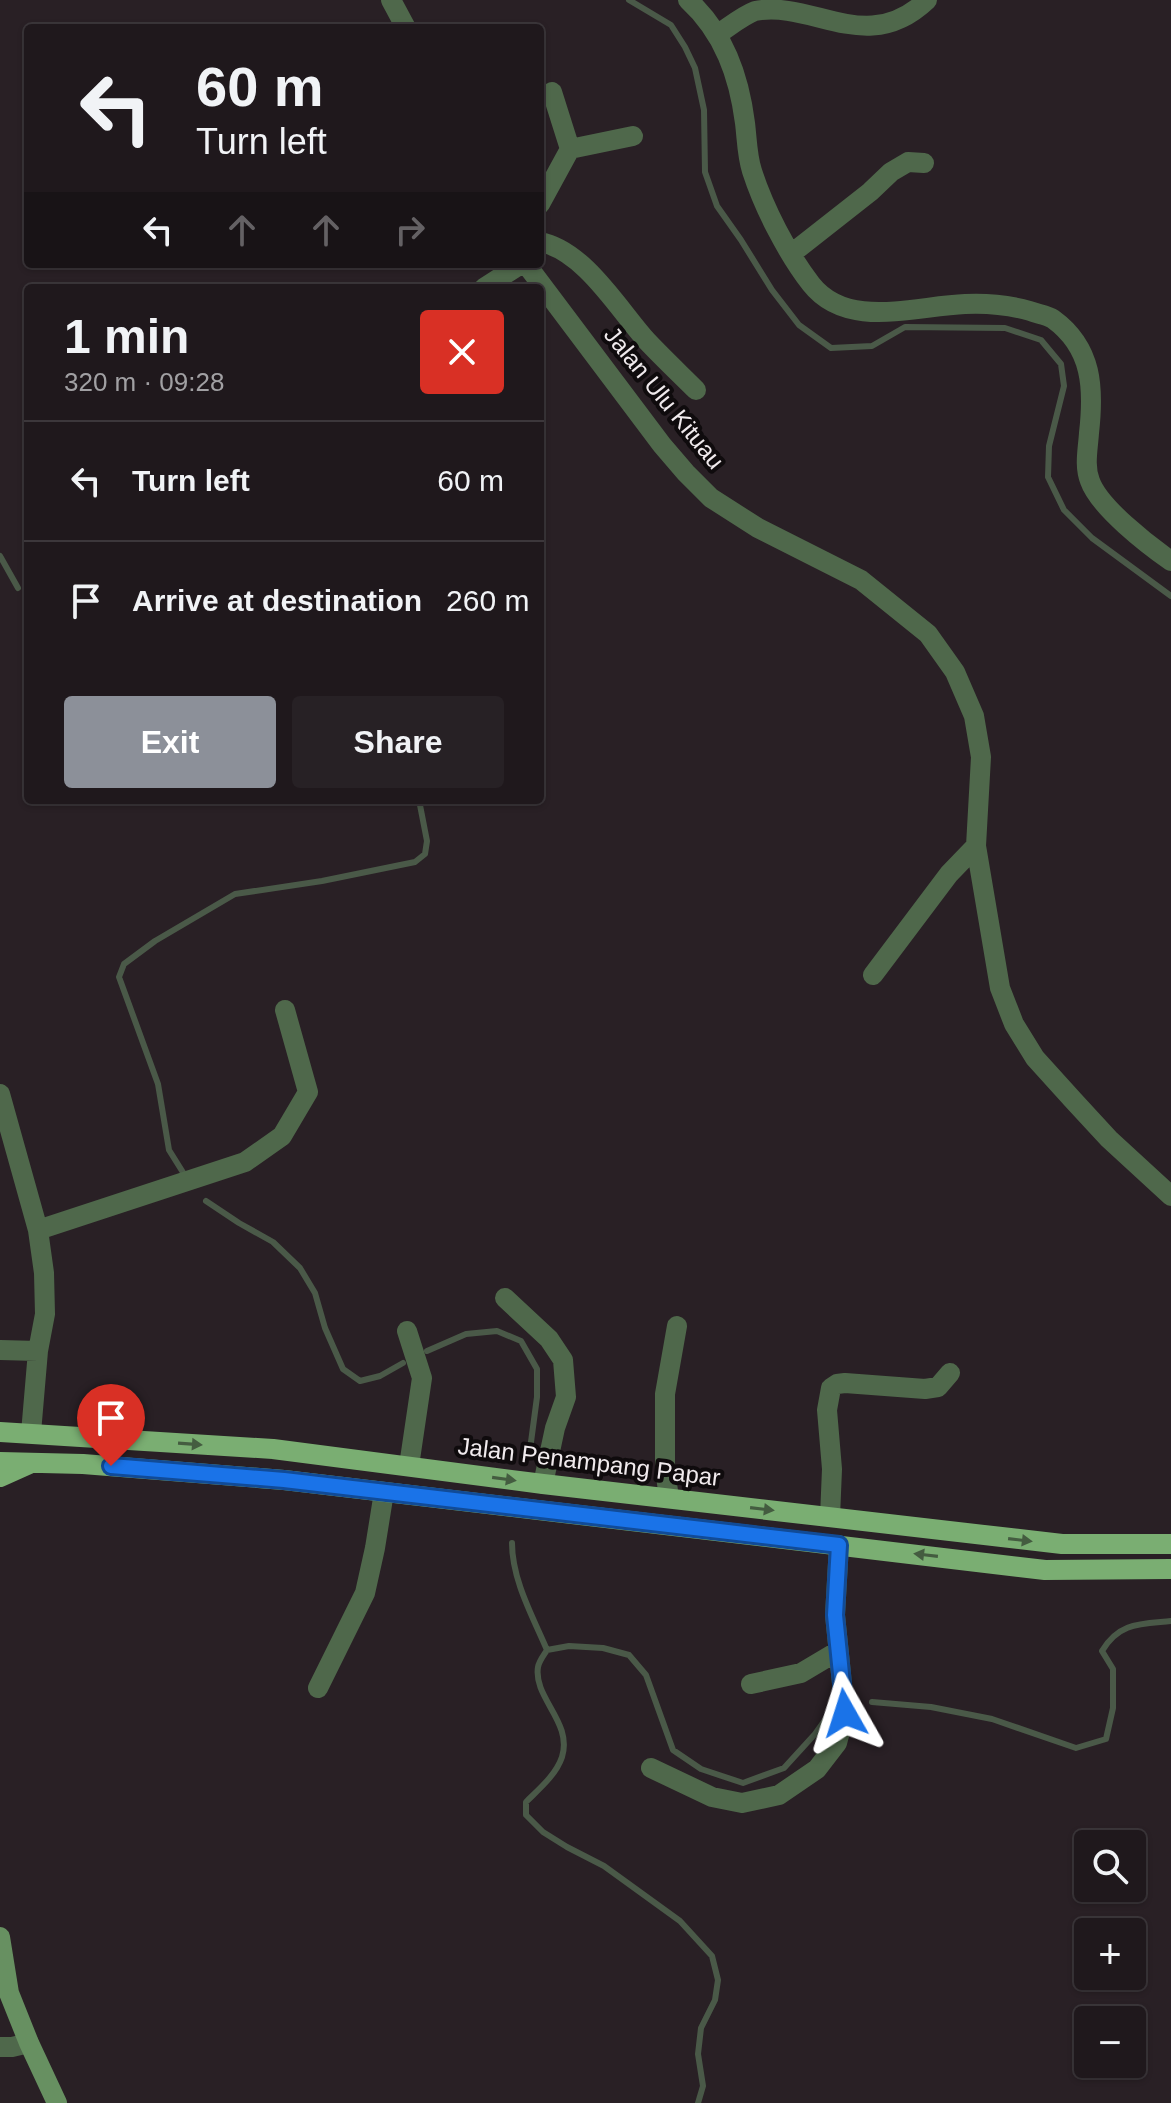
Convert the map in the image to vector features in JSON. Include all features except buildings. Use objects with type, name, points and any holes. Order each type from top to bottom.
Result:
[{"type":"main road","name":"Jalan Penampang Papar","points":[[0,1432],[273,1449],[543,1484],[1062,1544],[1171,1544]]},
{"type":"main road","points":[[0,1462],[83,1464],[268,1479],[1045,1570],[1171,1569]]},
{"type":"main road","points":[[0,1477],[33,1462]]},
{"type":"main road","points":[[438,1470],[466,1488],[468,1495],[465,1502]]},
{"type":"main road","points":[[0,1937],[9,1993],[57,2103]]},
{"type":"street","points":[[391,0],[404,24]]},
{"type":"street","points":[[688,0],[718,34],[731,61],[740,93],[751,169],[762,198],[791,254],[824,299],[854,310],[880,312],[964,304],[1010,305],[1051,318],[1083,352],[1091,376],[1086,460],[1090,481],[1101,500],[1124,523],[1171,561]]},
{"type":"street","points":[[718,34],[754,11],[768,8],[795,8],[876,24],[893,22],[927,0]]},
{"type":"street","points":[[544,197],[570,149],[552,92]]},
{"type":"street","points":[[570,149],[633,136]]},
{"type":"street","points":[[791,254],[891,172],[908,162],[924,163]]},
{"type":"street","points":[[544,243],[559,249],[589,273],[649,343],[696,390]]},
{"type":"street","points":[[491,284],[517,268]]},
{"type":"street","name":"Jalan Ulu Kituau","points":[[527,268],[539,284]]},
{"type":"street","name":"Jalan Ulu Kituau","points":[[544,290],[662,445],[711,498],[758,528],[861,580],[928,634],[955,672],[974,716],[981,757],[976,846],[1000,988],[1014,1024],[1035,1058],[1073,1100],[1109,1139],[1171,1196]]},
{"type":"street","points":[[873,975],[949,874],[976,846]]},
{"type":"street","points":[[38,1230],[245,1162],[282,1136],[308,1092],[285,1010]]},
{"type":"street","points":[[0,1094],[38,1230],[44,1273],[45,1314],[38,1351],[31,1433]]},
{"type":"street","points":[[505,1298],[549,1339],[563,1360],[566,1397],[555,1428],[543,1484]]},
{"type":"street","points":[[669,1498],[665,1469],[665,1394],[677,1326]]},
{"type":"street","points":[[407,1331],[422,1378],[409,1466]]},
{"type":"street","points":[[0,1350],[38,1351]]},
{"type":"street","points":[[830,1517],[832,1469],[827,1410],[831,1388],[845,1383],[925,1389],[938,1387],[950,1373]]},
{"type":"street","points":[[318,1688],[365,1593],[384,1492]]},
{"type":"street","points":[[651,1768],[712,1797],[742,1803],[779,1795],[817,1769],[837,1743],[845,1713],[835,1615],[839,1545]]},
{"type":"street","points":[[751,1684],[801,1673],[838,1651]]},
{"type":"street","points":[[0,2047],[29,2043]]},
{"type":"waterway","points":[[629,0],[671,25],[685,47],[695,68],[704,110],[705,172],[717,206],[799,325],[831,348],[872,346],[905,327],[1005,328],[1041,340],[1061,364],[1064,386],[1049,446],[1048,477],[1064,510],[1092,538],[1171,596]]},
{"type":"waterway","points":[[0,556],[18,588]]},
{"type":"waterway","points":[[184,1174],[169,1150],[158,1084],[119,977],[124,964],[155,941],[235,894],[322,881],[415,862],[425,854],[427,841],[420,804]]},
{"type":"waterway","points":[[206,1201],[273,1242],[300,1268],[315,1293],[325,1328],[343,1369],[360,1381],[380,1376],[403,1363]]},
{"type":"waterway","points":[[427,1351],[466,1334],[497,1331],[521,1341],[537,1369],[531,1442]]},
{"type":"waterway","points":[[512,1543],[519,1584],[547,1650]]},
{"type":"waterway","points":[[872,1702],[931,1707],[992,1719],[1076,1748],[1106,1739],[1113,1708],[1113,1669],[1102,1651],[1116,1634],[1132,1626],[1171,1621]]},
{"type":"waterway","points":[[698,2103],[703,2086],[698,2054],[701,2028],[715,2000],[718,1980],[712,1956],[680,1921],[604,1866],[543,1832],[526,1815],[526,1802],[556,1770],[564,1744],[558,1721],[541,1689],[539,1665],[547,1650],[569,1646],[603,1648],[629,1655],[646,1675],[673,1750],[701,1769],[743,1783],[784,1768],[835,1706]]},
{"type":"route","points":[[111,1466],[284,1480],[839,1545],[835,1615],[845,1713]]}]
